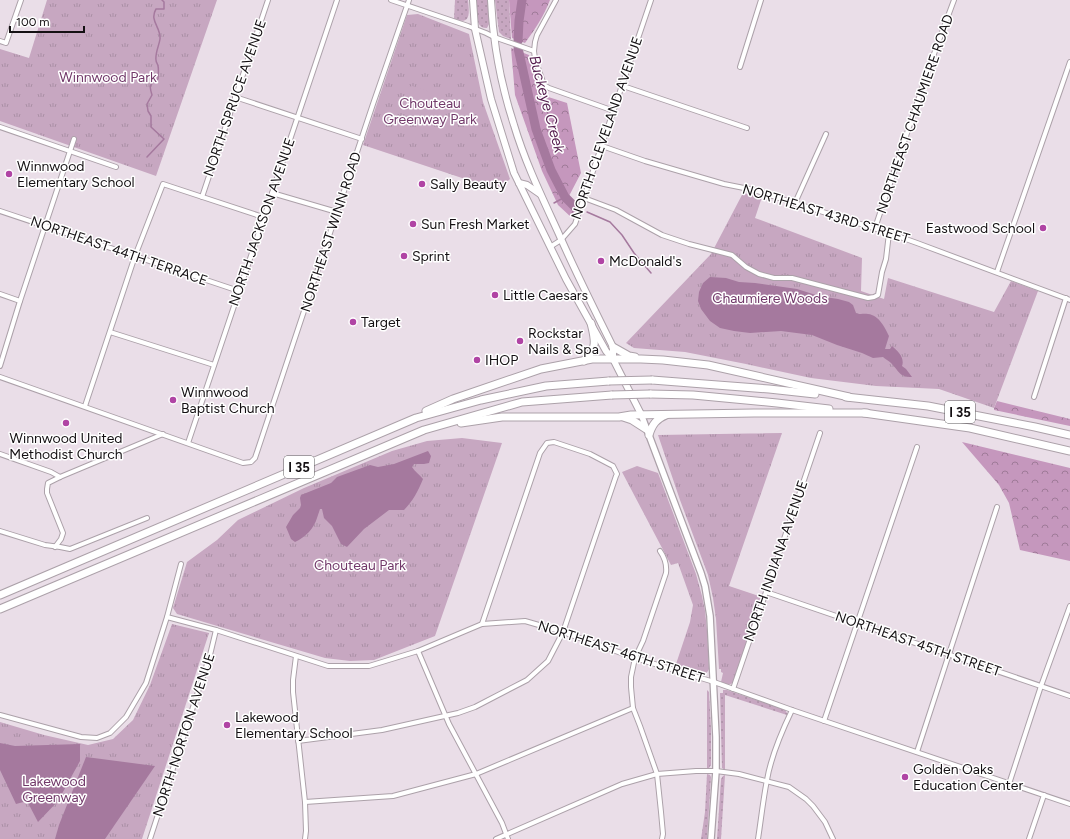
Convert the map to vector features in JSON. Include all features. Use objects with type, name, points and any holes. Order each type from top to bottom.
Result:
[{"type":"highway","points":[[584,361],[593,351],[595,345],[591,323]]},
{"type":"highway","points":[[613,347],[629,356],[641,359]]},
{"type":"highway","points":[[416,418],[424,412],[453,399],[541,369],[584,361],[613,359],[663,360],[708,365],[849,398]]},
{"type":"highway","name":"I 35","points":[[0,595],[416,418],[480,400],[546,386],[609,381],[652,380],[769,389],[928,406],[1070,435]]},
{"type":"highway","name":"I 35","points":[[0,609],[424,430],[522,402],[612,395],[650,394],[693,395],[762,401],[867,413],[970,428],[1070,451]]},
{"type":"highway","points":[[424,430],[502,417],[619,417],[641,414],[867,413]]},
{"type":"highway","points":[[619,417],[632,420],[648,432],[655,422],[668,414]]},
{"type":"main road","points":[[473,0],[475,29],[491,99],[514,173],[566,279],[606,351],[613,359],[641,414],[699,566],[705,586],[710,616],[716,725],[716,771],[711,839]]},
{"type":"main road","points":[[491,0],[494,37],[499,66],[514,125],[540,194],[560,240],[613,347],[613,359]]},
{"type":"main road","points":[[519,183],[527,185],[540,194]]},
{"type":"street","points":[[0,42],[6,43],[21,0]]},
{"type":"street","name":"NORTH SPRUCE AVENUE","points":[[202,197],[268,0]]},
{"type":"street","name":"NORTH JACKSON AVENUE","points":[[188,443],[337,0]]},
{"type":"street","points":[[391,0],[534,50]]},
{"type":"street","name":"NORTHEAST WINN ROAD","points":[[188,443],[244,463],[251,462],[255,458],[409,0]]},
{"type":"street","points":[[556,0],[537,35],[535,42],[535,59],[544,85],[614,111]]},
{"type":"street","name":"NORTH CLEVELAND AVENUE","points":[[550,247],[560,240],[575,224],[651,0]]},
{"type":"street","points":[[740,67],[761,0]]},
{"type":"street","name":"NORTHEAST CHAUMIERE ROAD","points":[[875,228],[931,62],[954,0]]},
{"type":"street","points":[[997,272],[1070,62]]},
{"type":"street","points":[[622,86],[747,128]]},
{"type":"street","points":[[235,97],[362,139]]},
{"type":"street","points":[[0,127],[116,167]]},
{"type":"street","points":[[795,203],[826,134]]},
{"type":"street","points":[[0,366],[74,139]]},
{"type":"street","name":"NORTHEAST 43RD STREET","points":[[602,146],[652,163],[724,184],[754,190],[875,228],[1068,299]]},
{"type":"street","points":[[85,406],[136,256],[163,184],[263,217]]},
{"type":"street","points":[[272,193],[338,212]]},
{"type":"street","name":"NORTHEAST CHAUMIERE ROAD","points":[[584,198],[616,210],[662,235],[689,244],[732,255],[746,267],[759,274],[774,278],[792,278],[871,298],[878,295],[886,259],[889,233]]},
{"type":"street","name":"NORTHEAST 44TH TERRACE","points":[[0,210],[238,292]]},
{"type":"street","points":[[0,294],[20,301]]},
{"type":"street","points":[[1034,397],[1068,299]]},
{"type":"street","points":[[110,332],[214,365]]},
{"type":"street","points":[[0,377],[188,443]]},
{"type":"street","name":"NORTH INDIANA AVENUE","points":[[733,689],[820,433]]},
{"type":"street","points":[[55,546],[59,542],[63,533],[47,493],[48,483],[163,434]]},
{"type":"street","points":[[298,741],[382,730],[458,713],[475,707],[527,680],[548,661],[563,632],[617,474],[613,466],[590,454],[554,442],[547,443],[540,453],[482,624]]},
{"type":"street","points":[[824,722],[917,446]]},
{"type":"street","points":[[0,454],[51,472],[60,477]]},
{"type":"street","points":[[916,752],[997,507]]},
{"type":"street","points":[[0,531],[45,545],[70,549],[147,518]]},
{"type":"street","points":[[660,551],[664,556],[666,563],[666,573],[643,641],[635,658],[631,682],[632,708],[657,774],[663,834],[662,839]]},
{"type":"street","points":[[0,715],[81,737],[97,738],[110,733],[126,717],[146,683],[167,617],[181,564]]},
{"type":"street","name":"NORTHEAST 45TH STREET","points":[[766,592],[1070,696]]},
{"type":"street","points":[[1009,784],[1041,686],[1070,606]]},
{"type":"street","name":"NORTHEAST 46TH STREET","points":[[167,617],[216,630],[328,666],[369,666],[418,650],[482,624],[525,620],[635,658],[714,682],[824,722],[1070,804]]},
{"type":"street","name":"NORTH NORTON AVENUE","points":[[150,839],[210,655],[216,630]]},
{"type":"street","points":[[418,650],[446,716],[502,823],[507,837]]},
{"type":"street","points":[[296,656],[293,692],[305,802],[305,839]]},
{"type":"street","points":[[305,802],[393,796],[476,774],[632,708]]},
{"type":"street","points":[[758,839],[766,781],[776,746],[792,710]]},
{"type":"street","points":[[496,839],[507,837],[622,784],[657,774],[716,771],[739,774],[789,787],[814,806],[833,839]]},
{"type":"street","points":[[1029,839],[1044,796]]},
{"type":"green space","name":"Winnwood Park","points":[[47,0],[217,0],[156,176],[0,121],[0,49],[29,58]]},
{"type":"green space","points":[[455,0],[468,0],[469,13],[467,19],[464,21],[454,19]]},
{"type":"green space","points":[[476,0],[488,0],[490,22],[487,28],[480,25],[478,22]]},
{"type":"green space","points":[[495,0],[509,0],[511,39],[503,36],[499,32]]},
{"type":"green space","points":[[509,0],[550,0],[542,17],[525,43],[512,38]]},
{"type":"green space","name":"Chouteau Greenway Park","points":[[418,14],[469,34],[483,102],[510,179],[498,190],[363,145],[407,15]]},
{"type":"green space","points":[[511,48],[529,55],[539,94],[567,103],[581,173],[569,196],[577,204],[572,218],[558,205],[542,171],[515,95]]},
{"type":"green space","points":[[412,86],[427,91],[433,98],[431,113],[425,119],[403,112],[401,109],[409,87]]},
{"type":"green space","name":"Chaumiere Woods","points":[[743,193],[762,197],[755,218],[862,258],[861,291],[884,299],[888,278],[994,312],[1011,281],[1038,291],[994,408],[939,389],[876,386],[811,378],[685,352],[634,348],[626,343],[711,254]]},
{"type":"green space","points":[[997,401],[1070,419],[1070,426],[994,410]]},
{"type":"green space","points":[[782,433],[729,586],[762,597],[733,683],[728,685],[721,682],[723,673],[721,672],[721,669],[719,669],[716,619],[708,575],[658,435]]},
{"type":"green space","name":"Chouteau Park","points":[[462,438],[502,443],[435,636],[374,660],[350,661],[325,658],[177,614],[173,608],[187,562],[217,540],[238,520],[304,488],[392,451],[427,441]]},
{"type":"green space","points":[[962,442],[1070,468],[1070,561],[1020,550],[1009,503],[999,485]]},
{"type":"green space","points":[[637,466],[658,473],[696,574],[705,611],[707,630],[709,669],[707,673],[703,675],[675,667],[690,622],[693,605],[678,563],[671,565],[622,472]]},
{"type":"green space","name":"Lakewood Greenway","points":[[172,624],[209,633],[142,839],[0,839],[0,722],[44,735],[88,745],[113,739],[133,720],[150,685]]},
{"type":"green space","points":[[707,690],[709,692],[711,728],[711,765],[709,768],[707,768]]},
{"type":"green space","points":[[723,690],[727,690],[785,710],[787,713],[787,715],[725,695],[725,770],[722,768],[720,693],[723,693]]},
{"type":"green space","points":[[707,774],[711,777],[707,839],[701,839],[705,812]]},
{"type":"green space","points":[[725,775],[721,839],[717,839],[721,779]]},
{"type":"shaded area","points":[[710,277],[797,289],[819,296],[849,302],[853,305],[856,313],[872,315],[881,322],[889,336],[885,349],[890,349],[892,346],[897,350],[903,360],[902,366],[912,377],[902,375],[883,357],[873,358],[812,335],[781,331],[750,333],[720,328],[710,321],[701,309],[698,301],[699,292],[703,283]]},
{"type":"shaded area","points":[[428,451],[431,456],[429,463],[414,464],[412,467],[423,479],[415,496],[407,507],[404,510],[389,510],[364,529],[347,547],[341,544],[332,526],[324,518],[322,509],[320,509],[316,522],[306,535],[295,542],[291,539],[286,527],[293,515],[300,508],[301,495],[331,483],[337,477],[370,465],[378,467],[394,464]]},
{"type":"shaded area","points":[[0,743],[15,746],[80,744],[80,761],[58,801],[38,822],[27,801],[16,804],[0,770]]},
{"type":"shaded area","points":[[86,757],[155,766],[105,839],[55,839],[59,825]]},
{"type":"waterway","points":[[147,157],[164,139],[151,127],[151,116],[148,111],[147,104],[152,95],[150,86],[158,79],[158,65],[156,57],[160,35],[154,21],[154,13],[156,9],[164,9],[164,2],[162,0]]},
{"type":"waterway","name":"Buckeye Creek","points":[[518,41],[522,0]]},
{"type":"waterway","name":"Buckeye Creek","points":[[518,48],[536,129],[551,170],[565,197],[575,207]]},
{"type":"waterway","points":[[554,203],[565,197]]},
{"type":"waterway","name":"Buckeye Creek","points":[[587,212],[610,222],[622,235],[634,253],[651,273]]},
{"type":"place","name":"Winnwood Elementary School","points":[[9,174]]},
{"type":"place","name":"Sally Beauty","points":[[422,184]]},
{"type":"place","name":"Sun Fresh Market","points":[[413,224]]},
{"type":"place","name":"Eastwood School","points":[[1043,228]]},
{"type":"place","name":"Sprint","points":[[404,256]]},
{"type":"place","name":"McDonald's","points":[[601,261]]},
{"type":"place","name":"Little Caesars","points":[[495,295]]},
{"type":"place","name":"Target","points":[[353,322]]},
{"type":"place","name":"Rockstar Nails & Spa","points":[[520,341]]},
{"type":"place","name":"IHOP","points":[[477,360]]},
{"type":"place","name":"Winnwood Baptist Church","points":[[173,400]]},
{"type":"place","name":"Winnwood United Methodist Church","points":[[66,423]]},
{"type":"place","name":"Lakewood Elementary School","points":[[227,725]]},
{"type":"place","name":"Golden Oaks Education Center","points":[[905,777]]}]
